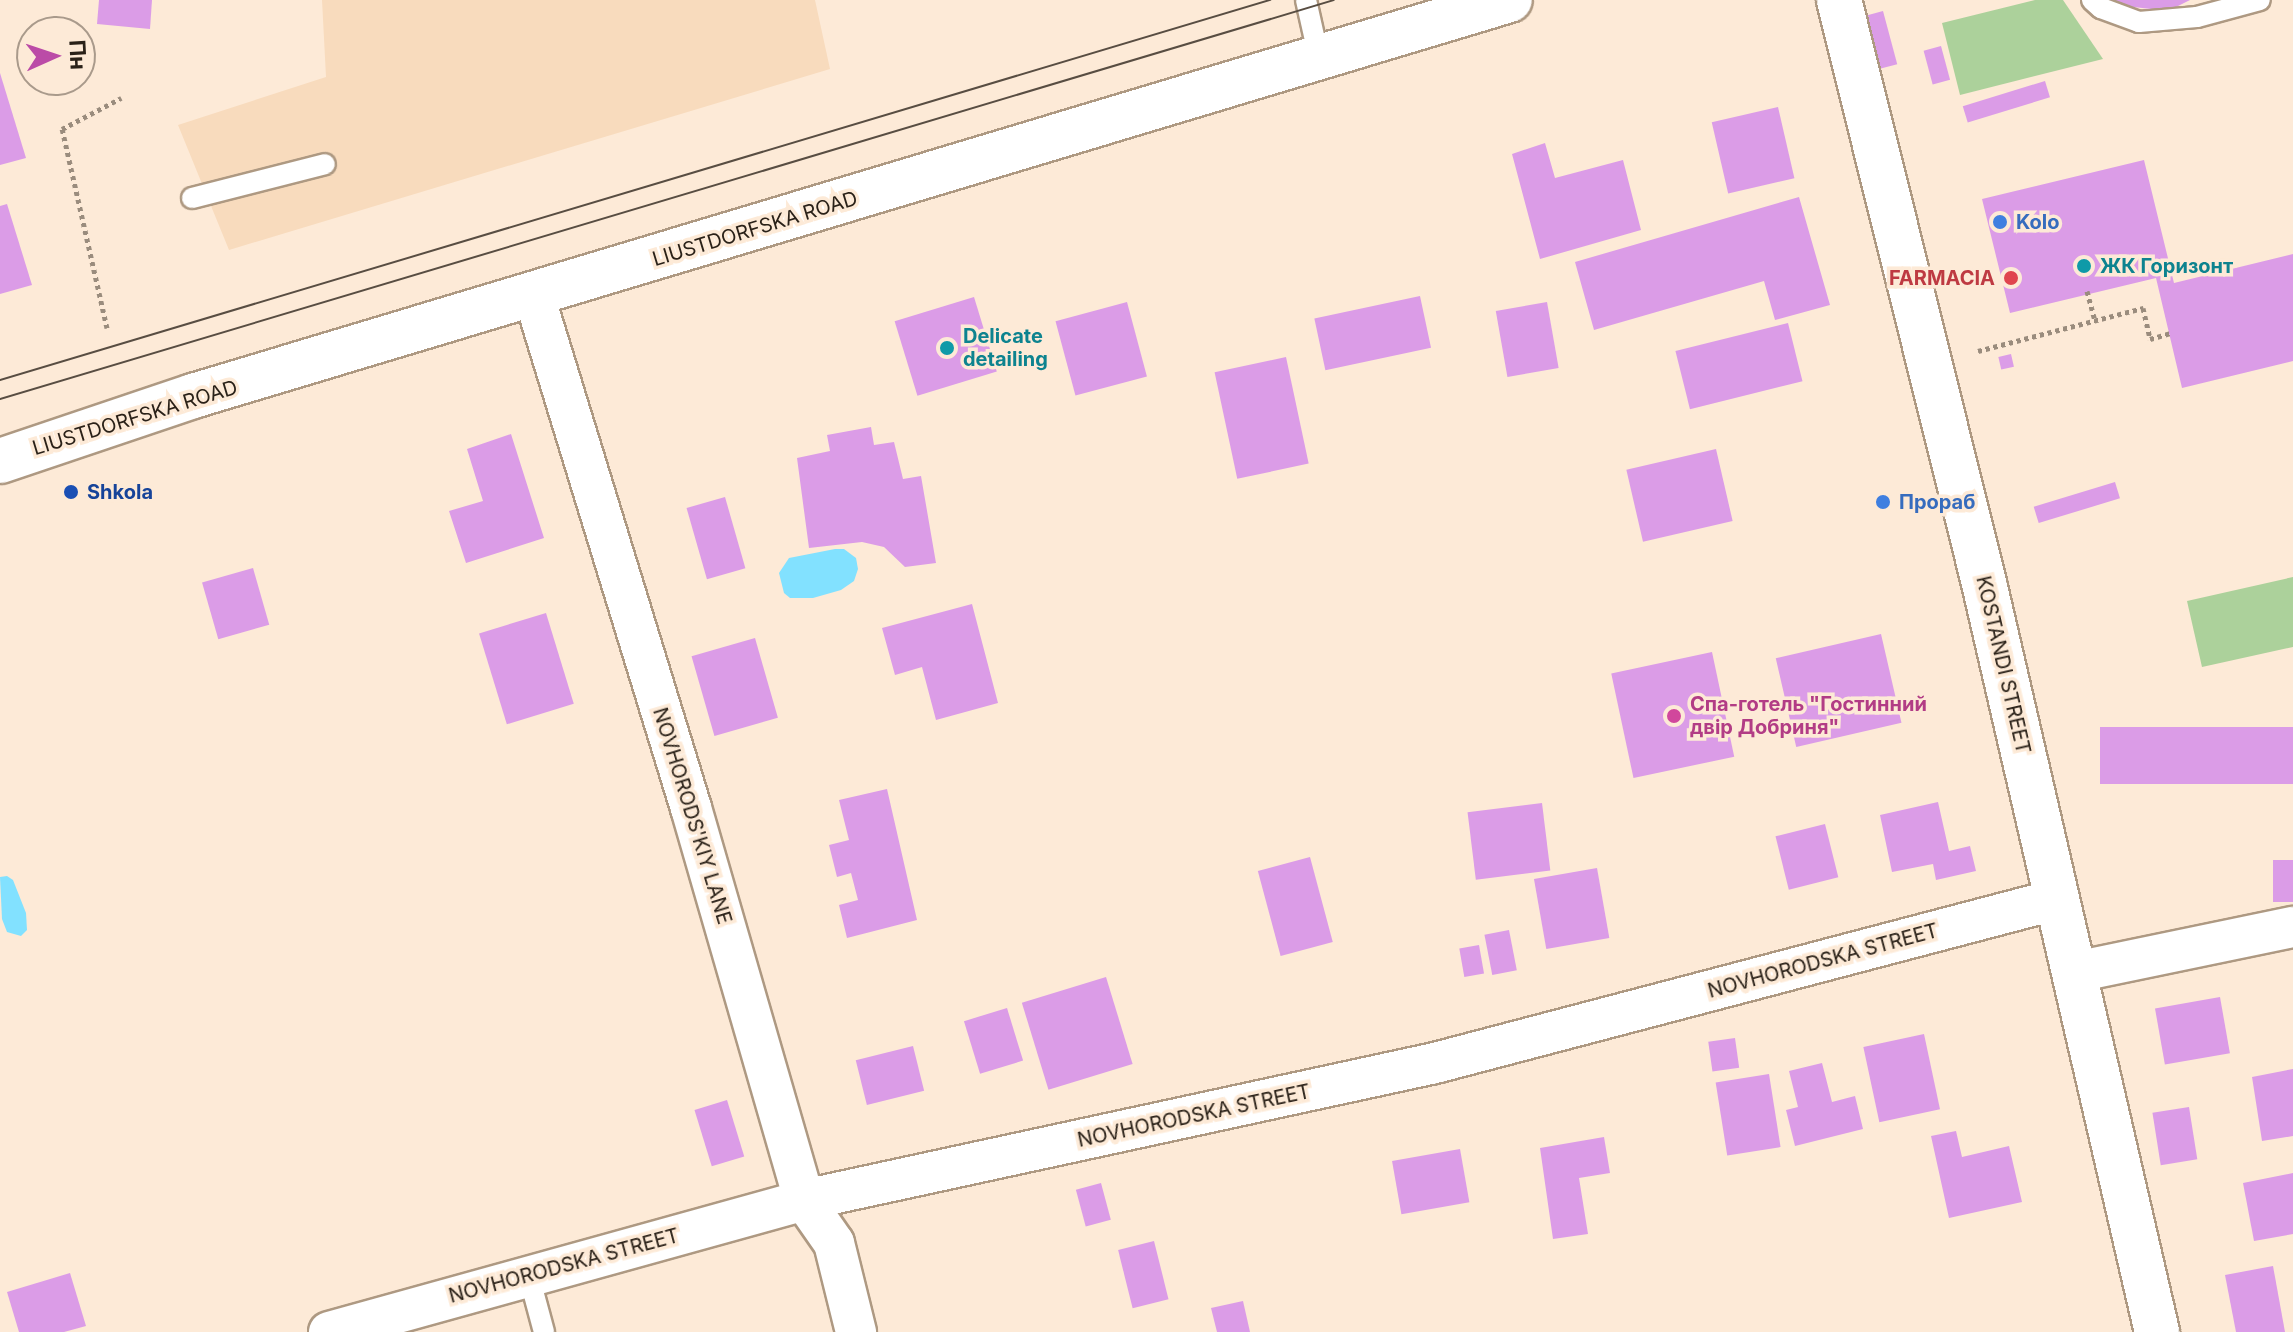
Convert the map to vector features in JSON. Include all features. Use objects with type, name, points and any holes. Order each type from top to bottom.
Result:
[{"type":"main road","name":"LIUSTDORFSKA ROAD","points":[[0,461],[193,396],[534,296],[1510,0]]},
{"type":"main road","name":"KOSTANDI STREET","points":[[1839,0],[1981,570],[2157,1332]]},
{"type":"street","name":"NOVHORODS'KIY LANE","points":[[534,296],[691,808],[804,1200],[834,1243],[856,1332]]},
{"type":"street","name":"NOVHORODSKA STREET","points":[[329,1332],[804,1200],[1435,1063],[2058,899]]},
{"type":"street","points":[[2075,972],[2293,927]]},
{"type":"lane","points":[[1306,0],[1319,58]]},
{"type":"lane","points":[[2092,0],[2101,8],[2139,22],[2197,17],[2260,0]]},
{"type":"lane","points":[[192,198],[325,164]]},
{"type":"lane","points":[[529,1276],[544,1332]]},
{"type":"path","points":[[107,328],[62,129],[121,98]]},
{"type":"path","points":[[2087,291],[2095,320]]},
{"type":"path","points":[[1978,351],[2143,308],[2150,339],[2171,333]]},
{"type":"shaded area","points":[[322,0],[815,0],[830,69],[229,250],[178,125],[326,77]]},
{"type":"green space","points":[[2035,0],[2063,0],[2103,59],[1960,95],[1942,23]]},
{"type":"green space","points":[[2293,577],[2293,647],[2202,667],[2187,601]]},
{"type":"water","points":[[844,549],[856,558],[858,569],[854,581],[841,590],[813,598],[790,598],[784,593],[779,573],[789,558]]},
{"type":"water","points":[[7,876],[13,880],[26,913],[27,930],[21,936],[7,932],[2,919],[0,877]]},
{"type":"building","points":[[99,0],[152,0],[150,29],[97,24]]},
{"type":"building","points":[[2107,0],[2190,0],[2176,7],[2151,9],[2116,5]]},
{"type":"building","points":[[1883,11],[1897,64],[1880,69],[1866,16]]},
{"type":"building","points":[[1941,46],[1950,80],[1933,84],[1924,51]]},
{"type":"building","points":[[0,73],[26,158],[0,165]]},
{"type":"building","points":[[2045,81],[2050,97],[1968,122],[1963,106]]},
{"type":"building","points":[[1778,107],[1794,178],[1728,193],[1712,122]]},
{"type":"building","points":[[1545,143],[1555,178],[1623,160],[1641,230],[1540,259],[1512,154]]},
{"type":"building","name":"ЖК Горизонт","points":[[2144,160],[2174,283],[2293,254],[2293,361],[2182,388],[2156,278],[2010,313],[1982,199]]},
{"type":"building","points":[[1799,197],[1830,305],[1775,320],[1764,281],[1594,330],[1575,262]]},
{"type":"building","points":[[7,204],[32,285],[0,294],[0,206]]},
{"type":"building","points":[[1420,296],[1431,348],[1325,370],[1314,318]]},
{"type":"building","name":"Delicate detailing","points":[[974,297],[997,372],[917,396],[895,321]]},
{"type":"building","points":[[1127,302],[1147,376],[1075,396],[1056,321]]},
{"type":"building","points":[[1547,302],[1559,368],[1507,377],[1496,311]]},
{"type":"building","points":[[1788,323],[1803,381],[1690,409],[1675,351]]},
{"type":"building","points":[[2011,354],[2014,367],[2001,370],[1998,357]]},
{"type":"building","points":[[1286,357],[1309,464],[1237,479],[1215,372]]},
{"type":"building","points":[[871,427],[874,445],[894,442],[903,479],[921,476],[936,563],[905,567],[884,547],[862,542],[809,548],[797,458],[830,451],[827,435]]},
{"type":"building","points":[[511,434],[544,538],[466,563],[449,511],[483,501],[467,449]]},
{"type":"building","points":[[1716,449],[1733,521],[1643,542],[1626,470]]},
{"type":"building","points":[[2115,482],[2120,498],[2039,523],[2034,507]]},
{"type":"building","points":[[725,497],[745,568],[707,579],[687,508]]},
{"type":"building","points":[[253,568],[269,625],[218,639],[202,583]]},
{"type":"building","points":[[972,604],[998,703],[936,720],[922,667],[895,675],[882,628]]},
{"type":"building","points":[[546,613],[574,704],[507,724],[479,633]]},
{"type":"building","points":[[1881,634],[1901,723],[1796,747],[1776,658]]},
{"type":"building","points":[[755,638],[778,718],[714,736],[692,656]]},
{"type":"building","name":"Спа-готель \"Гостинний двір Добриня\"","points":[[1712,652],[1734,757],[1633,778],[1611,673]]},
{"type":"building","points":[[2100,727],[2293,727],[2293,784],[2100,784]]},
{"type":"building","points":[[887,789],[917,920],[847,938],[839,905],[858,900],[851,873],[837,877],[829,845],[849,840],[839,800]]},
{"type":"building","points":[[1938,802],[1949,851],[1970,846],[1976,871],[1936,880],[1933,864],[1892,872],[1880,815]]},
{"type":"building","points":[[1542,803],[1550,870],[1476,880],[1468,812]]},
{"type":"building","points":[[1825,824],[1838,877],[1789,890],[1776,836]]},
{"type":"building","points":[[1310,857],[1333,942],[1281,956],[1258,871]]},
{"type":"building","points":[[2273,860],[2293,860],[2293,902],[2273,902]]},
{"type":"building","points":[[1597,868],[1609,938],[1546,949],[1534,879]]},
{"type":"building","points":[[1509,930],[1517,970],[1492,975],[1484,935]]},
{"type":"building","points":[[1479,945],[1484,974],[1464,977],[1459,948]]},
{"type":"building","points":[[1106,977],[1133,1064],[1048,1090],[1022,1003]]},
{"type":"building","points":[[2220,997],[2230,1053],[2165,1065],[2155,1008]]},
{"type":"building","points":[[1007,1008],[1023,1061],[980,1074],[964,1021]]},
{"type":"building","points":[[1924,1034],[1940,1109],[1879,1122],[1863,1047]]},
{"type":"building","points":[[1735,1038],[1739,1068],[1712,1071],[1708,1042]]},
{"type":"building","points":[[913,1046],[924,1091],[867,1105],[856,1060]]},
{"type":"building","points":[[1822,1063],[1832,1102],[1855,1096],[1863,1129],[1795,1146],[1786,1110],[1798,1107],[1789,1071]]},
{"type":"building","points":[[2293,1069],[2293,1136],[2262,1141],[2252,1077]]},
{"type":"building","points":[[1769,1074],[1781,1147],[1727,1156],[1716,1082]]},
{"type":"building","points":[[727,1100],[744,1156],[712,1166],[694,1110]]},
{"type":"building","points":[[2189,1107],[2197,1159],[2161,1165],[2152,1113]]},
{"type":"building","points":[[1956,1131],[1962,1157],[2009,1146],[2022,1202],[1949,1218],[1931,1136]]},
{"type":"building","points":[[1604,1137],[1610,1173],[1579,1178],[1588,1234],[1553,1239],[1540,1148]]},
{"type":"building","points":[[1460,1149],[1469,1202],[1401,1214],[1392,1161]]},
{"type":"building","points":[[2293,1173],[2293,1234],[2254,1241],[2243,1183]]},
{"type":"building","points":[[1101,1183],[1111,1220],[1086,1226],[1076,1190]]},
{"type":"building","points":[[1154,1241],[1169,1299],[1133,1308],[1118,1250]]},
{"type":"building","points":[[2273,1266],[2285,1332],[2236,1332],[2225,1275]]},
{"type":"building","points":[[70,1273],[86,1326],[64,1332],[19,1332],[7,1292]]},
{"type":"building","points":[[1243,1301],[1250,1332],[1217,1332],[1211,1308]]},
{"type":"tram line","points":[[0,380],[1270,0]]},
{"type":"tram line","points":[[0,399],[1334,0]]},
{"type":"place","name":"Kolo","points":[[2000,222]]},
{"type":"place","name":"ЖК Горизонт","points":[[2084,266]]},
{"type":"place","name":"FARMACIA","points":[[2011,278]]},
{"type":"place","name":"Delicate detailing","points":[[947,348]]},
{"type":"place","name":"Shkola","points":[[71,492]]},
{"type":"place","name":"Прораб","points":[[1883,502]]},
{"type":"place","name":"Спа-готель \"Гостинний двір Добриня\"","points":[[1674,716]]}]
